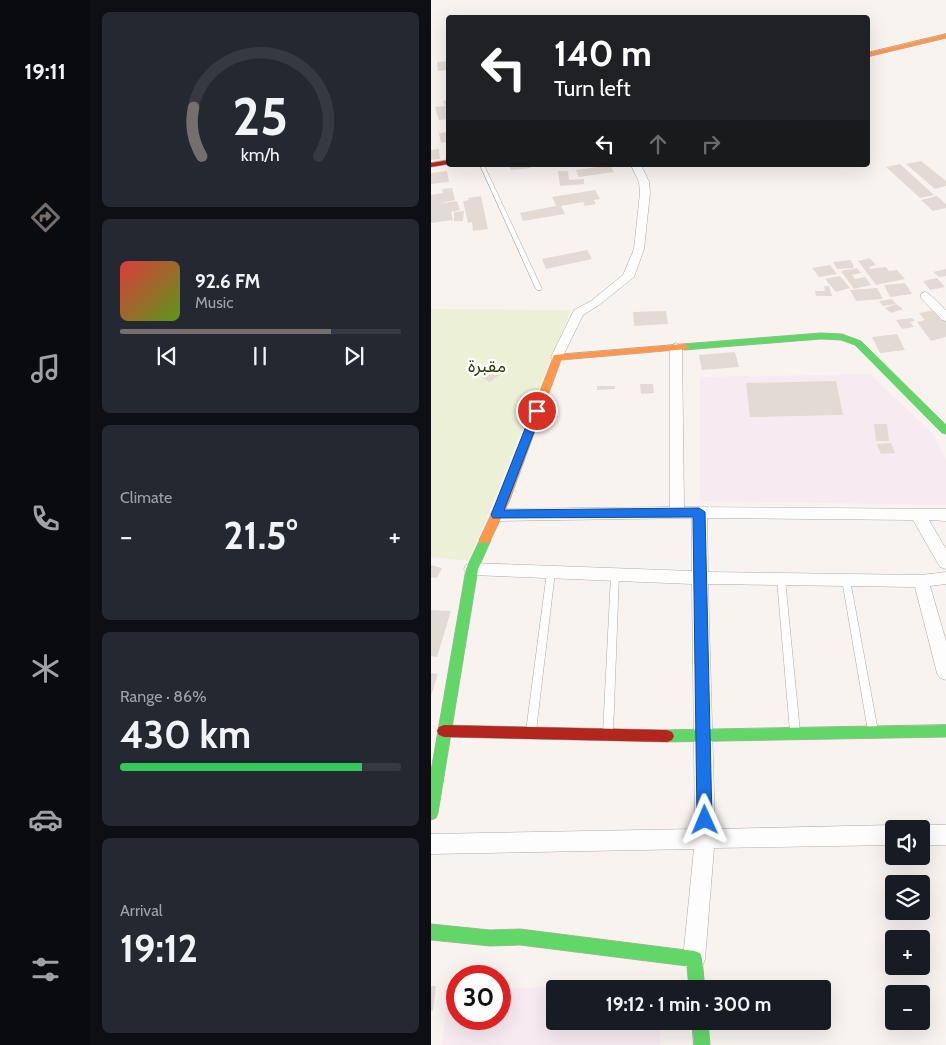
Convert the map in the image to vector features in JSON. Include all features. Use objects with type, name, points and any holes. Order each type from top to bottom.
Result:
[{"type":"street","points":[[870,54],[946,36]]},
{"type":"street","points":[[431,165],[446,162]]},
{"type":"street","points":[[431,813],[472,569],[497,515],[557,357],[578,313],[595,303],[628,277],[639,249],[645,193],[644,182],[637,167]]},
{"type":"street","points":[[925,296],[946,317]]},
{"type":"street","points":[[557,357],[821,336],[842,337],[858,343],[946,431]]},
{"type":"street","points":[[676,347],[677,512]]},
{"type":"street","points":[[497,515],[677,512],[946,515]]},
{"type":"street","points":[[696,980],[694,959],[705,837],[699,512]]},
{"type":"street","points":[[918,515],[946,563]]},
{"type":"street","points":[[472,569],[699,578],[921,581],[946,578]]},
{"type":"street","points":[[921,581],[946,673]]},
{"type":"street","points":[[444,731],[703,737],[946,731]]},
{"type":"street","points":[[930,835],[946,835]]},
{"type":"street","points":[[431,844],[705,837],[885,836]]},
{"type":"street","points":[[431,932],[490,938],[520,937],[694,959]]},
{"type":"street","points":[[700,1030],[701,1045]]},
{"type":"lane","points":[[482,167],[539,289]]},
{"type":"lane","points":[[531,734],[551,572]]},
{"type":"lane","points":[[608,735],[615,575]]},
{"type":"lane","points":[[781,579],[796,735]]},
{"type":"lane","points":[[846,580],[874,733]]},
{"type":"shaded area","points":[[870,374],[933,434],[946,459],[946,505],[700,501],[700,377]]},
{"type":"shaded area","points":[[546,987],[546,1030],[659,1030],[660,1045],[442,1045],[446,1013],[446,1030],[511,1030],[511,989]]},
{"type":"green space","name":"مقبرة","points":[[431,309],[571,310],[469,561],[431,557]]},
{"type":"building","points":[[446,61],[446,70],[438,71],[437,62]]},
{"type":"building","points":[[446,100],[446,119],[439,120],[435,107],[445,106],[443,101]]},
{"type":"building","points":[[446,132],[446,142],[441,143],[439,133]]},
{"type":"building","points":[[439,149],[440,159],[431,160],[431,150]]},
{"type":"building","points":[[921,161],[946,181],[946,186],[935,189],[906,164]]},
{"type":"building","points":[[900,164],[934,195],[920,198],[886,167]]},
{"type":"building","points":[[510,167],[531,167],[531,168],[511,170]]},
{"type":"building","points":[[611,167],[614,172],[579,177],[576,170]]},
{"type":"building","points":[[447,171],[449,182],[431,184],[431,173]]},
{"type":"building","points":[[558,171],[568,171],[569,180],[584,179],[584,184],[560,186]]},
{"type":"building","points":[[452,188],[455,200],[437,204],[457,201],[460,210],[451,212],[453,220],[431,223],[431,195],[443,193],[442,189]]},
{"type":"building","points":[[595,190],[600,199],[594,200],[596,204],[585,206],[583,202],[561,206],[565,214],[523,221],[520,213],[556,206],[552,197]]},
{"type":"building","points":[[481,196],[488,229],[473,231],[472,222],[468,223],[463,201],[469,200],[468,198]]},
{"type":"building","points":[[937,196],[946,204],[946,208],[933,211],[921,200]]},
{"type":"building","points":[[464,211],[463,221],[454,221],[454,212]]},
{"type":"building","points":[[587,250],[592,259],[546,269],[542,259]]},
{"type":"building","points":[[870,258],[876,265],[869,267],[870,269],[886,267],[889,271],[897,270],[905,279],[876,285],[858,261]]},
{"type":"building","points":[[851,260],[854,268],[837,269],[833,262]]},
{"type":"building","points":[[830,265],[837,274],[819,277],[812,268]]},
{"type":"building","points":[[857,268],[861,273],[852,275],[855,279],[865,277],[871,285],[854,289],[841,271]]},
{"type":"building","points":[[946,269],[946,276],[939,277],[933,272]]},
{"type":"building","points":[[840,276],[850,288],[836,292],[825,279]]},
{"type":"building","points":[[937,278],[945,287],[930,290],[923,281]]},
{"type":"building","points":[[905,283],[912,294],[890,297],[884,285]]},
{"type":"building","points":[[824,286],[829,286],[832,296],[816,296],[815,291],[825,291]]},
{"type":"building","points":[[877,288],[883,299],[856,301],[850,290]]},
{"type":"building","points":[[892,299],[896,304],[883,306],[879,301]]},
{"type":"building","points":[[896,304],[903,309],[891,313],[885,308]]},
{"type":"building","points":[[934,310],[946,322],[946,337],[931,341],[917,322],[925,320],[919,313]]},
{"type":"building","points":[[666,311],[668,324],[634,326],[633,312]]},
{"type":"building","points":[[912,318],[915,321],[910,322],[914,327],[902,329],[896,320]]},
{"type":"building","points":[[897,334],[905,350],[880,353],[872,337]]},
{"type":"building","points":[[735,352],[739,367],[702,370],[699,355]]},
{"type":"building","points":[[495,368],[503,372],[490,382],[482,378]]},
{"type":"building","points":[[836,381],[843,415],[750,417],[746,383]]},
{"type":"building","points":[[640,384],[653,384],[654,393],[641,394]]},
{"type":"building","points":[[597,386],[615,386],[615,389],[597,390]]},
{"type":"building","points":[[874,424],[887,424],[889,441],[876,441]]},
{"type":"building","points":[[891,443],[895,453],[881,454],[877,444]]},
{"type":"building","points":[[431,565],[442,568],[437,578],[431,577]]},
{"type":"building","points":[[431,610],[451,611],[437,657],[431,656]]},
{"type":"building","points":[[431,673],[438,674],[431,696]]},
{"type":"building","points":[[431,986],[436,986],[433,1011],[431,1011]]},
{"type":"traffic: fast","points":[[684,347],[821,336],[842,337],[858,343],[946,431]]},
{"type":"traffic: fast","points":[[431,813],[472,569],[485,540]]},
{"type":"traffic: fast","points":[[667,736],[946,731]]},
{"type":"traffic: fast","points":[[431,932],[490,938],[520,937],[694,959],[696,980]]},
{"type":"traffic: fast","points":[[701,1030],[702,1045]]},
{"type":"traffic: slow","points":[[870,54],[946,36]]},
{"type":"traffic: slow","points":[[485,540],[503,502],[557,357],[684,347]]},
{"type":"traffic: jam","points":[[431,165],[446,162]]},
{"type":"traffic: jam","points":[[444,731],[667,736]]},
{"type":"route","points":[[537,411],[497,515],[699,512],[705,820]]}]
